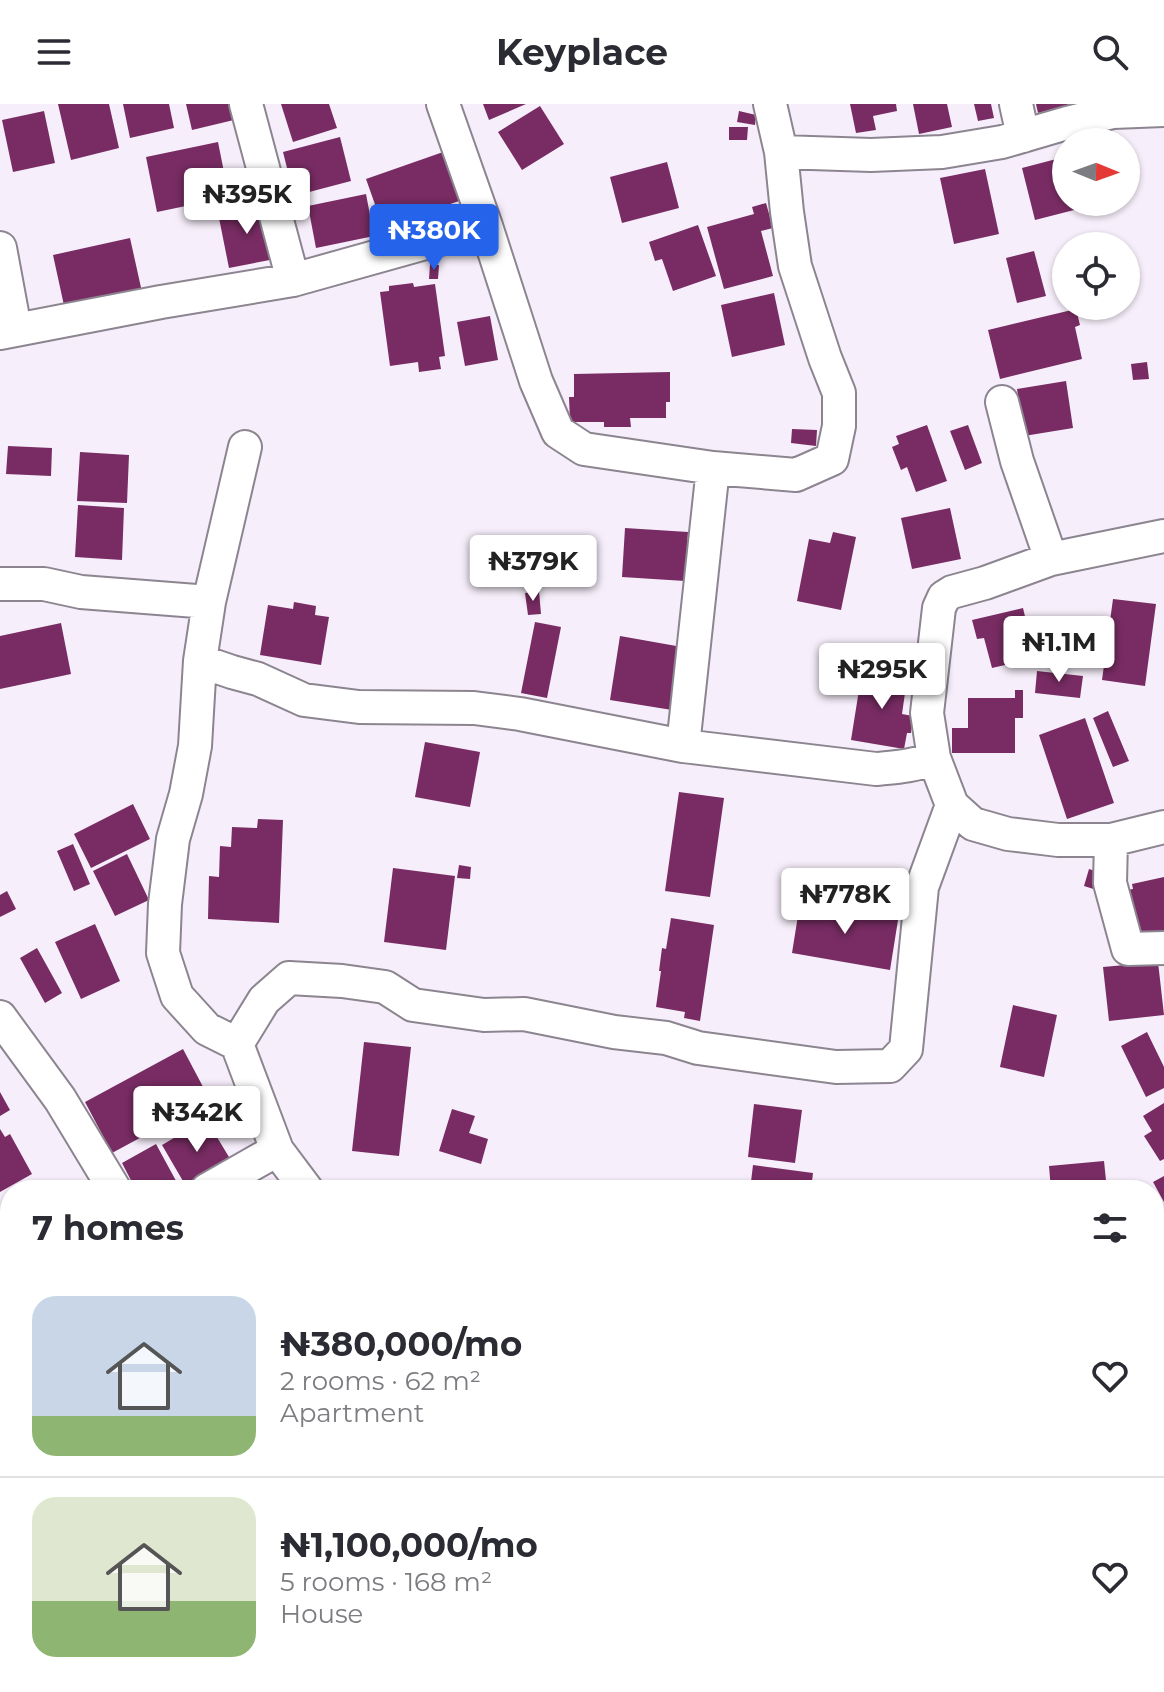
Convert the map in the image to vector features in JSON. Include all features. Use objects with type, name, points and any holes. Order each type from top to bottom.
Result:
[{"type":"street","points":[[246,104],[293,280]]},
{"type":"street","points":[[443,104],[536,381],[558,432],[584,449],[713,468],[796,475],[832,459],[839,426],[839,393],[795,266],[781,152],[770,104]]},
{"type":"street","points":[[1016,104],[1023,136]]},
{"type":"street","points":[[781,152],[871,155],[942,152],[1002,142],[1113,112],[1164,110]]},
{"type":"street","points":[[0,248],[8,331],[293,280],[486,226]]},
{"type":"street","points":[[1002,402],[1017,461],[1051,559]]},
{"type":"street","points":[[245,447],[209,602],[200,661],[195,746],[173,839],[163,953],[177,996],[207,1029],[237,1044],[277,1150],[300,1180]]},
{"type":"street","points":[[683,746],[713,468]]},
{"type":"street","points":[[1164,536],[1051,559],[944,597],[939,608],[927,713],[934,758],[952,805],[973,824],[1008,834],[1058,840],[1111,840],[1164,827]]},
{"type":"street","points":[[0,584],[44,584],[81,592],[209,602]]},
{"type":"street","points":[[200,661],[258,679],[304,700],[359,707],[474,708],[683,746],[876,769],[906,766],[934,758]]},
{"type":"street","points":[[237,1044],[264,1000],[289,978],[385,987],[413,1005],[484,1015],[524,1014],[614,1032],[666,1038],[698,1048],[836,1067],[890,1066],[906,1049],[922,887],[952,805]]},
{"type":"street","points":[[1111,840],[1110,883],[1128,949],[1164,948]]},
{"type":"street","points":[[0,1017],[60,1099],[109,1180]]},
{"type":"street","points":[[224,1180],[277,1150]]},
{"type":"building","points":[[58,104],[109,104],[119,148],[71,160]]},
{"type":"building","points":[[123,104],[169,104],[174,128],[130,138]]},
{"type":"building","points":[[186,104],[235,104],[238,119],[192,130]]},
{"type":"building","points":[[281,104],[329,104],[337,128],[293,142]]},
{"type":"building","points":[[483,104],[526,104],[489,120]]},
{"type":"building","points":[[850,104],[896,104],[897,111],[873,116],[876,130],[856,133]]},
{"type":"building","points":[[913,104],[947,104],[952,127],[919,134]]},
{"type":"building","points":[[974,104],[991,104],[994,118],[978,121]]},
{"type":"building","points":[[1036,104],[1068,104],[1068,105],[1038,113]]},
{"type":"building","points":[[540,106],[564,144],[522,170],[498,132]]},
{"type":"building","points":[[44,111],[55,163],[13,172],[2,120]]},
{"type":"building","points":[[739,111],[756,115],[755,125],[737,122]]},
{"type":"building","points":[[729,127],[748,127],[747,140],[729,140]]},
{"type":"building","points":[[340,137],[351,181],[294,196],[283,152]]},
{"type":"building","points":[[218,142],[229,197],[157,212],[146,157]]},
{"type":"building","points":[[446,151],[462,200],[383,227],[366,179]]},
{"type":"building","points":[[1052,160],[1052,216],[1035,220],[1022,168]]},
{"type":"building","points":[[667,162],[679,208],[622,223],[610,177]]},
{"type":"building","points":[[985,169],[999,234],[954,244],[940,178]]},
{"type":"building","points":[[366,194],[374,236],[316,248],[308,206]]},
{"type":"building","points":[[766,203],[773,228],[761,231],[773,276],[724,289],[707,227],[754,214],[752,207]]},
{"type":"building","points":[[265,204],[275,259],[229,268],[218,213]]},
{"type":"building","points":[[698,225],[716,276],[673,291],[662,259],[655,261],[649,242]]},
{"type":"building","points":[[130,238],[142,292],[65,310],[53,255]]},
{"type":"building","points":[[1034,251],[1046,296],[1017,303],[1006,258]]},
{"type":"building","points":[[430,264],[439,265],[438,279],[429,279]]},
{"type":"building","points":[[413,283],[414,287],[435,284],[445,356],[439,357],[441,369],[419,372],[418,362],[390,366],[380,292],[389,291],[389,286]]},
{"type":"building","points":[[774,293],[785,345],[732,357],[721,305]]},
{"type":"building","points":[[1052,315],[1052,320],[1079,320],[1080,325],[1075,327],[1082,359],[1000,379],[988,330]]},
{"type":"building","points":[[490,316],[498,360],[465,366],[457,322]]},
{"type":"building","points":[[1147,362],[1149,379],[1133,380],[1131,364]]},
{"type":"building","points":[[670,372],[670,402],[666,402],[666,418],[630,418],[631,427],[604,427],[604,422],[570,422],[569,397],[574,397],[574,374]]},
{"type":"building","points":[[1066,381],[1073,428],[1024,436],[1017,389]]},
{"type":"building","points":[[927,425],[947,481],[916,492],[907,467],[901,470],[892,447],[899,444],[896,436]]},
{"type":"building","points":[[968,425],[982,463],[965,470],[950,431]]},
{"type":"building","points":[[792,429],[817,430],[816,446],[791,443]]},
{"type":"building","points":[[8,446],[52,448],[51,476],[6,474]]},
{"type":"building","points":[[80,452],[129,455],[127,503],[77,501]]},
{"type":"building","points":[[78,505],[124,508],[122,560],[75,557]]},
{"type":"building","points":[[950,508],[961,559],[912,569],[901,518]]},
{"type":"building","points":[[625,528],[688,532],[685,581],[622,577]]},
{"type":"building","points":[[833,532],[856,537],[841,610],[797,601],[809,539],[830,543]]},
{"type":"building","points":[[539,591],[541,614],[528,615],[525,593]]},
{"type":"building","points":[[1113,599],[1156,604],[1145,686],[1102,680]]},
{"type":"building","points":[[294,602],[316,606],[315,615],[329,617],[321,665],[260,655],[268,605],[293,609]]},
{"type":"building","points":[[1023,608],[1035,658],[992,668],[984,638],[977,639],[972,620]]},
{"type":"building","points":[[535,622],[561,627],[547,698],[521,693]]},
{"type":"building","points":[[61,623],[71,674],[0,689],[0,636]]},
{"type":"building","points":[[620,636],[682,647],[672,710],[610,700]]},
{"type":"building","points":[[862,671],[907,679],[902,714],[913,716],[911,733],[907,733],[904,749],[851,740]]},
{"type":"building","points":[[1037,671],[1083,676],[1080,698],[1035,693]]},
{"type":"building","points":[[1015,690],[1023,690],[1023,718],[1015,718],[1015,753],[952,753],[952,728],[968,728],[968,698],[1015,698]]},
{"type":"building","points":[[1108,711],[1129,761],[1113,767],[1093,718]]},
{"type":"building","points":[[1085,718],[1114,803],[1067,819],[1039,735]]},
{"type":"building","points":[[425,742],[480,752],[470,807],[415,797]]},
{"type":"building","points":[[679,792],[724,798],[710,897],[665,891]]},
{"type":"building","points":[[133,804],[150,839],[91,868],[74,834]]},
{"type":"building","points":[[258,819],[283,820],[279,923],[208,919],[209,876],[219,877],[220,846],[231,847],[232,827],[257,828]]},
{"type":"building","points":[[73,844],[90,884],[74,891],[57,851]]},
{"type":"building","points":[[127,854],[149,900],[115,916],[93,871]]},
{"type":"building","points":[[459,865],[471,867],[470,879],[457,878]]},
{"type":"building","points":[[393,868],[455,876],[446,950],[384,942]]},
{"type":"building","points":[[1089,869],[1108,875],[1103,892],[1084,886]]},
{"type":"building","points":[[1164,877],[1164,932],[1133,940],[1121,891],[1133,889],[1132,884]]},
{"type":"building","points":[[7,891],[16,909],[0,917],[0,895]]},
{"type":"building","points":[[800,903],[898,920],[890,970],[792,953]]},
{"type":"building","points":[[671,918],[714,925],[700,1021],[684,1018],[685,1012],[656,1007],[662,948],[666,949]]},
{"type":"building","points":[[95,924],[120,981],[81,999],[55,942]]},
{"type":"building","points":[[37,948],[62,993],[45,1003],[20,958]]},
{"type":"building","points":[[1158,962],[1164,1015],[1109,1021],[1103,967]]},
{"type":"building","points":[[1013,1005],[1057,1015],[1044,1077],[1000,1067]]},
{"type":"building","points":[[1147,1032],[1164,1067],[1164,1088],[1146,1097],[1121,1046]]},
{"type":"building","points":[[364,1042],[411,1047],[399,1156],[352,1151]]},
{"type":"building","points":[[183,1049],[210,1100],[112,1153],[85,1102]]},
{"type":"building","points":[[0,1092],[10,1110],[0,1116]]},
{"type":"building","points":[[1164,1103],[1164,1159],[1160,1161],[1144,1136],[1152,1131],[1143,1116]]},
{"type":"building","points":[[754,1104],[802,1110],[795,1163],[748,1157]]},
{"type":"building","points":[[452,1109],[475,1116],[469,1133],[488,1139],[481,1164],[439,1151]]},
{"type":"building","points":[[206,1119],[232,1162],[201,1180],[182,1180],[162,1145]]},
{"type":"building","points":[[0,1129],[5,1137],[10,1134],[32,1174],[21,1180],[0,1180]]},
{"type":"building","points":[[156,1144],[176,1180],[131,1180],[122,1163]]},
{"type":"building","points":[[1104,1161],[1106,1180],[1050,1180],[1049,1166]]},
{"type":"building","points":[[753,1165],[813,1173],[812,1180],[751,1180]]}]
